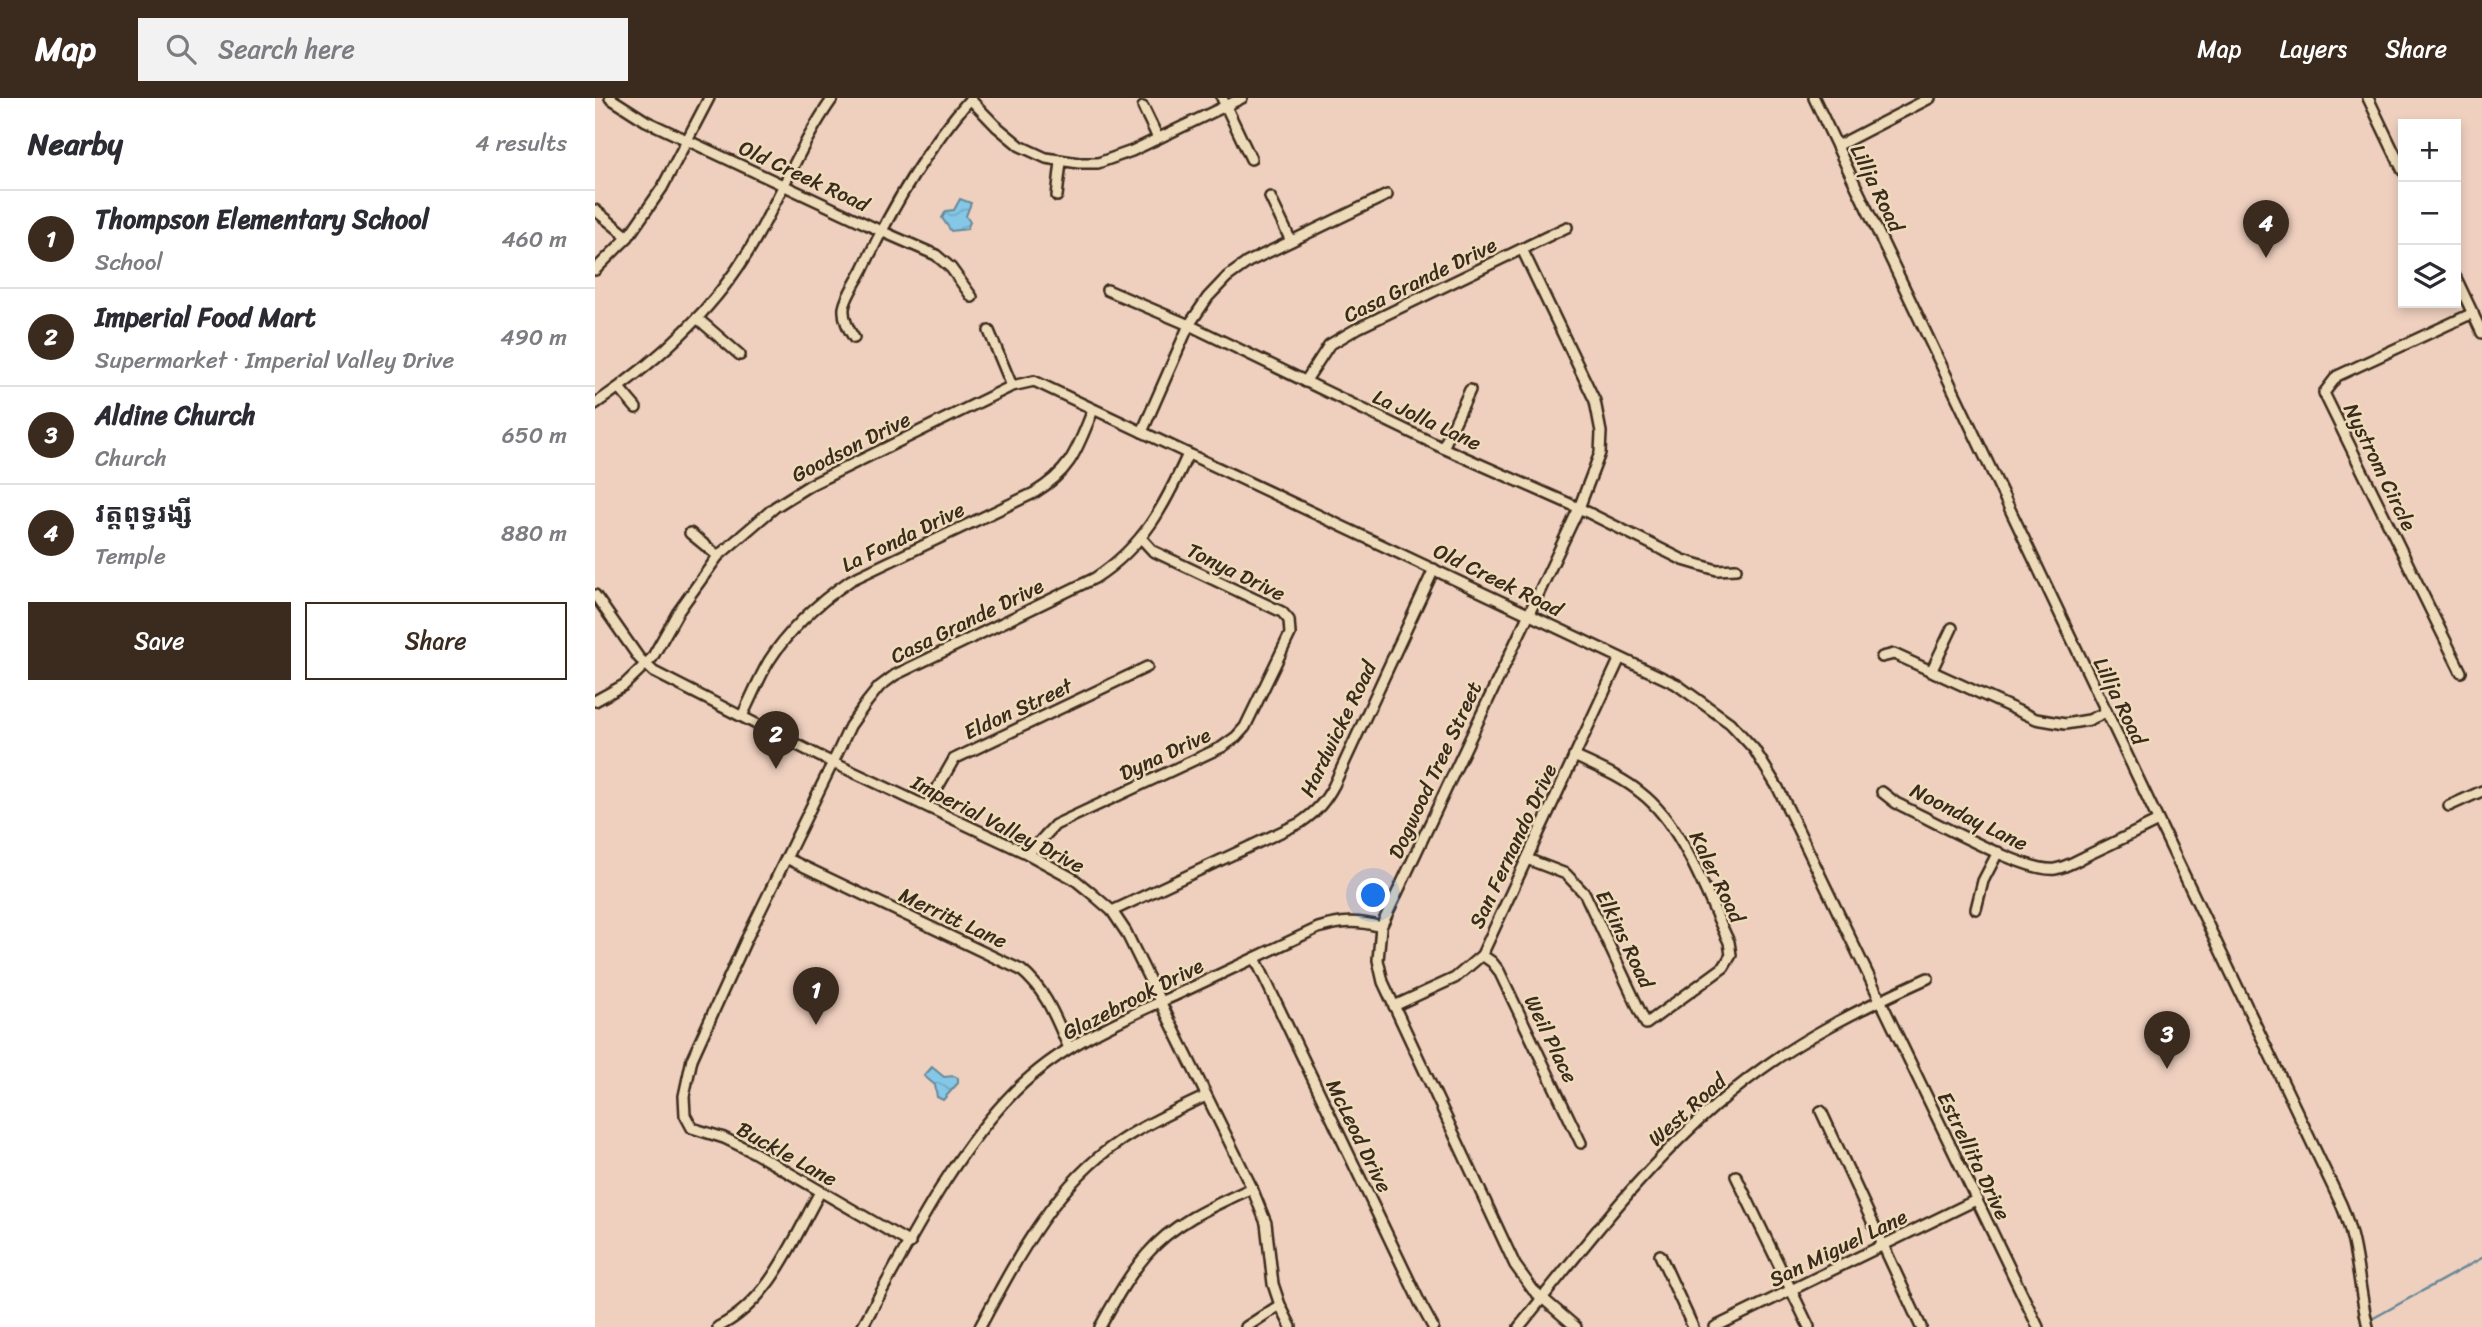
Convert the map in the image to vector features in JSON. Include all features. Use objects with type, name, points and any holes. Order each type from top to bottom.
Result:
[{"type":"street","name":"Old Creek Road","points":[[610,98],[646,121],[936,255],[951,268],[972,297]]},
{"type":"street","points":[[595,270],[628,237],[662,188],[709,98]]},
{"type":"street","points":[[595,404],[651,363],[731,278],[759,234],[782,186],[833,98]]},
{"type":"street","points":[[854,338],[846,326],[844,308],[881,231],[926,153],[971,99],[996,126],[1020,146],[1061,162],[1098,163],[1158,138],[1224,102],[1242,98]]},
{"type":"street","name":"Lillja Road","points":[[1814,98],[2347,1217],[2368,1327]]},
{"type":"street","points":[[1837,146],[1930,98]]},
{"type":"street","points":[[2368,98],[2398,161]]},
{"type":"street","points":[[1224,102],[1251,159]]},
{"type":"street","points":[[1143,107],[1158,138]]},
{"type":"street","points":[[1057,195],[1061,162]]},
{"type":"street","points":[[1142,432],[1189,326],[1208,297],[1227,277],[1248,262],[1387,195]]},
{"type":"street","points":[[1270,197],[1291,240]]},
{"type":"street","points":[[595,210],[628,237]]},
{"type":"street","name":"Casa Grande Drive","points":[[1305,383],[1313,366],[1329,345],[1358,328],[1567,227]]},
{"type":"street","name":"Dogwood Tree Street","points":[[1522,249],[1595,401],[1601,432],[1597,464],[1579,508],[1381,927],[1378,960],[1383,982],[1515,1265],[1533,1290],[1576,1327]]},
{"type":"street","points":[[2461,288],[2482,333]]},
{"type":"street","name":"La Jolla Lane","points":[[1107,290],[1189,326],[1443,448],[1579,508],[1698,566],[1717,570],[1736,569]]},
{"type":"street","name":"Nystrom Circle","points":[[2461,672],[2324,393],[2337,376],[2473,313]]},
{"type":"street","points":[[697,317],[740,355]]},
{"type":"street","points":[[989,331],[1012,386]]},
{"type":"street","name":"Old Creek Road","points":[[1012,386],[1034,381],[1676,684],[1730,723],[1754,749],[1778,788],[1879,1000]]},
{"type":"street","name":"Goodson Drive","points":[[595,701],[624,685],[652,658],[678,612],[718,556],[775,508],[810,485],[1012,386]]},
{"type":"street","points":[[619,388],[636,408]]},
{"type":"street","points":[[1443,448],[1470,390]]},
{"type":"street","name":"La Fonda Drive","points":[[742,716],[769,661],[802,619],[826,597],[851,580],[1052,482],[1073,460],[1093,410]]},
{"type":"street","name":"Casa Grande Drive","points":[[688,1076],[692,1059],[833,762],[851,726],[879,687],[895,675],[1095,578],[1111,567],[1142,539],[1167,500],[1188,454]]},
{"type":"street","points":[[690,533],[718,556]]},
{"type":"street","name":"Tonya Drive","points":[[1142,539],[1153,551],[1282,612],[1289,620],[1290,634],[1283,650]]},
{"type":"street","name":"Hardwicke Road","points":[[1112,911],[1300,823],[1315,813],[1326,801],[1334,785],[1434,569]]},
{"type":"street","name":"Imperial Valley Drive","points":[[595,595],[645,665],[654,672],[833,762],[1028,854],[1074,879],[1112,911],[1138,954],[1252,1188],[1266,1223],[1270,1262],[1280,1306],[1291,1327]]},
{"type":"street","points":[[1931,672],[1952,628]]},
{"type":"street","name":"Dyna Drive","points":[[1028,854],[1055,825],[1222,747],[1236,737],[1245,727],[1283,650]]},
{"type":"street","points":[[1882,657],[1894,654],[2013,710],[2047,722],[2082,722],[2106,712]]},
{"type":"street","name":"San Fernando Drive","points":[[1394,1006],[1455,978],[1482,955],[1620,658]]},
{"type":"street","name":"Eldon Street","points":[[927,806],[954,759],[1147,667]]},
{"type":"street","name":"Kaler Road","points":[[1574,756],[1641,792],[1659,809],[1675,829],[1729,942],[1731,955],[1724,967],[1646,1024]]},
{"type":"street","name":"Noonday Lane","points":[[1882,792],[1896,803],[2032,867],[2053,869],[2069,864],[2158,821]]},
{"type":"street","points":[[2449,806],[2482,792]]},
{"type":"street","points":[[1976,909],[1983,881],[1997,852]]},
{"type":"street","name":"Merritt Lane","points":[[786,858],[1021,970],[1035,981],[1044,995],[1069,1048]]},
{"type":"street","name":"Elkins Road","points":[[1527,859],[1566,874],[1585,894],[1646,1024]]},
{"type":"street","name":"Glazebrook Drive","points":[[862,1327],[975,1137],[1016,1090],[1069,1048],[1088,1036],[1318,928],[1338,922],[1356,921],[1381,927]]},
{"type":"street","name":"Weil Place","points":[[1482,955],[1499,971],[1581,1143]]},
{"type":"street","name":"McLeod Drive","points":[[1255,958],[1433,1327]]},
{"type":"street","name":"West Road","points":[[1519,1327],[1646,1173],[1723,1099],[1776,1059],[1839,1020],[1928,978]]},
{"type":"street","name":"Estrellita Drive","points":[[1879,1000],[2038,1327]]},
{"type":"street","name":"Buckle Lane","points":[[688,1076],[684,1096],[685,1115],[692,1128],[724,1138],[753,1152],[910,1243]]},
{"type":"street","points":[[980,1327],[1010,1272],[1068,1186],[1118,1142],[1151,1122],[1206,1096]]},
{"type":"street","points":[[1821,1111],[1921,1327]]},
{"type":"street","points":[[1736,1177],[1809,1327]]},
{"type":"street","points":[[1100,1327],[1129,1276],[1148,1252],[1192,1217],[1252,1188]]},
{"type":"street","points":[[718,1327],[731,1324],[761,1293],[820,1192]]},
{"type":"street","name":"San Miguel Lane","points":[[1715,1327],[1976,1200]]},
{"type":"street","points":[[1660,1255],[1693,1327]]},
{"type":"street","points":[[1246,1327],[1265,1312],[1280,1306]]},
{"type":"water","points":[[960,199],[971,203],[966,216],[970,222],[967,229],[951,231],[942,218],[946,211],[954,210]]},
{"type":"water","points":[[932,1067],[944,1077],[958,1078],[958,1083],[943,1100],[937,1097],[935,1085],[924,1076]]},
{"type":"waterway","points":[[2370,1320],[2482,1258]]},
{"type":"place","name":"វត្តពុទ្ធរង្សី","points":[[2266,258]]},
{"type":"place","name":"Imperial Food Mart","points":[[776,769]]},
{"type":"place","name":"Thompson Elementary School","points":[[816,1025]]},
{"type":"place","name":"Aldine Church","points":[[2167,1069]]}]
